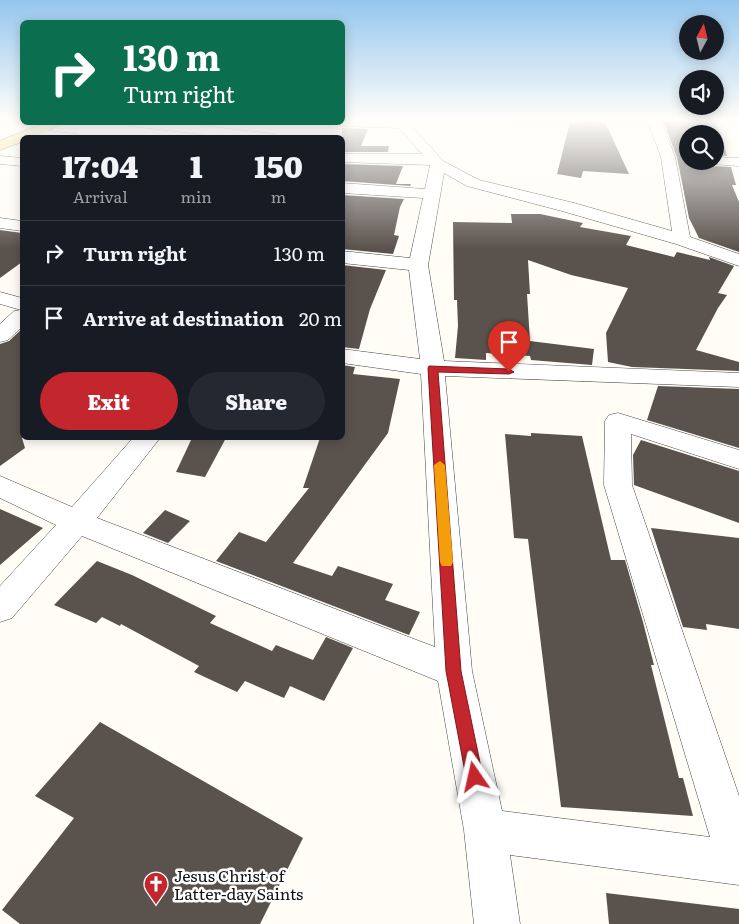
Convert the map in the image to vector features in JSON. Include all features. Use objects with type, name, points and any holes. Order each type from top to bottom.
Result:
[{"type":"street","points":[[431,163],[432,194],[418,264],[433,368],[454,671],[486,830],[497,924]]},
{"type":"street","points":[[444,163],[473,182],[682,240],[739,260]]},
{"type":"street","points":[[669,163],[682,240]]},
{"type":"street","points":[[345,188],[432,194]]},
{"type":"street","points":[[0,223],[20,226]]},
{"type":"street","points":[[345,257],[418,264]]},
{"type":"street","points":[[0,298],[20,303]]},
{"type":"street","points":[[0,334],[20,318]]},
{"type":"street","points":[[345,356],[433,368],[739,380]]},
{"type":"street","points":[[486,830],[739,862],[618,485],[618,421],[739,460]]},
{"type":"street","points":[[2,601],[77,522],[145,440]]},
{"type":"street","points":[[0,486],[77,522],[454,671]]},
{"type":"building","points":[[560,163],[624,163],[629,174],[583,171],[581,178],[557,174]]},
{"type":"building","points":[[345,164],[403,166],[396,184],[411,184],[410,186],[345,181]]},
{"type":"building","points":[[724,167],[731,167],[736,185],[732,185],[739,202],[739,252],[699,238],[689,218],[680,170],[724,170]]},
{"type":"building","points":[[345,195],[404,199],[400,207],[394,235],[399,236],[393,254],[345,249]]},
{"type":"building","points":[[511,214],[540,214],[583,223],[580,227],[631,236],[626,245],[674,257],[677,252],[710,260],[709,257],[734,266],[718,293],[727,295],[696,350],[739,362],[739,371],[632,367],[608,362],[606,333],[628,288],[571,275],[528,260],[530,294],[527,294],[530,341],[594,349],[592,365],[531,360],[530,356],[486,353],[486,360],[455,358],[458,326],[457,300],[454,300],[453,222],[512,223]]},
{"type":"building","points":[[0,230],[20,233],[20,263],[0,278]]},
{"type":"building","points":[[345,265],[386,270],[370,309],[359,349],[345,347]]},
{"type":"building","points":[[20,331],[20,440],[23,440],[25,448],[0,466],[0,344],[9,341]]},
{"type":"building","points":[[345,365],[355,367],[353,374],[400,379],[388,433],[293,563],[332,576],[338,566],[393,584],[385,600],[420,612],[409,635],[216,561],[239,532],[266,542],[309,488],[303,488],[319,440],[345,440]]},
{"type":"building","points":[[658,386],[739,389],[739,448],[647,420]]},
{"type":"building","points":[[531,433],[582,436],[611,560],[625,560],[654,665],[651,665],[679,778],[683,778],[693,816],[561,807],[528,539],[514,538],[505,434],[531,436]]},
{"type":"building","points":[[191,440],[225,440],[205,477],[176,472]]},
{"type":"building","points":[[641,440],[739,471],[739,523],[634,485],[633,455]]},
{"type":"building","points":[[0,509],[43,528],[0,565]]},
{"type":"building","points":[[165,510],[190,521],[168,543],[143,533]]},
{"type":"building","points":[[651,528],[739,538],[739,629],[706,624],[707,630],[683,627]]},
{"type":"building","points":[[97,561],[132,575],[216,616],[210,623],[272,651],[276,645],[313,660],[326,637],[353,648],[324,701],[290,686],[284,698],[245,681],[237,692],[194,672],[199,666],[121,624],[120,626],[102,617],[96,623],[54,605]]},
{"type":"building","points":[[100,722],[303,838],[260,924],[20,924],[2,910],[74,818],[35,796]]},
{"type":"building","points":[[606,893],[739,909],[739,924],[609,924]]},
{"type":"slow traffic","points":[[440,465],[446,562]]},
{"type":"place","name":"Jesus Christ of Latter-day Saints","points":[[156,905]]},
{"type":"route","points":[[475,777],[454,671],[433,368],[509,372]]}]
